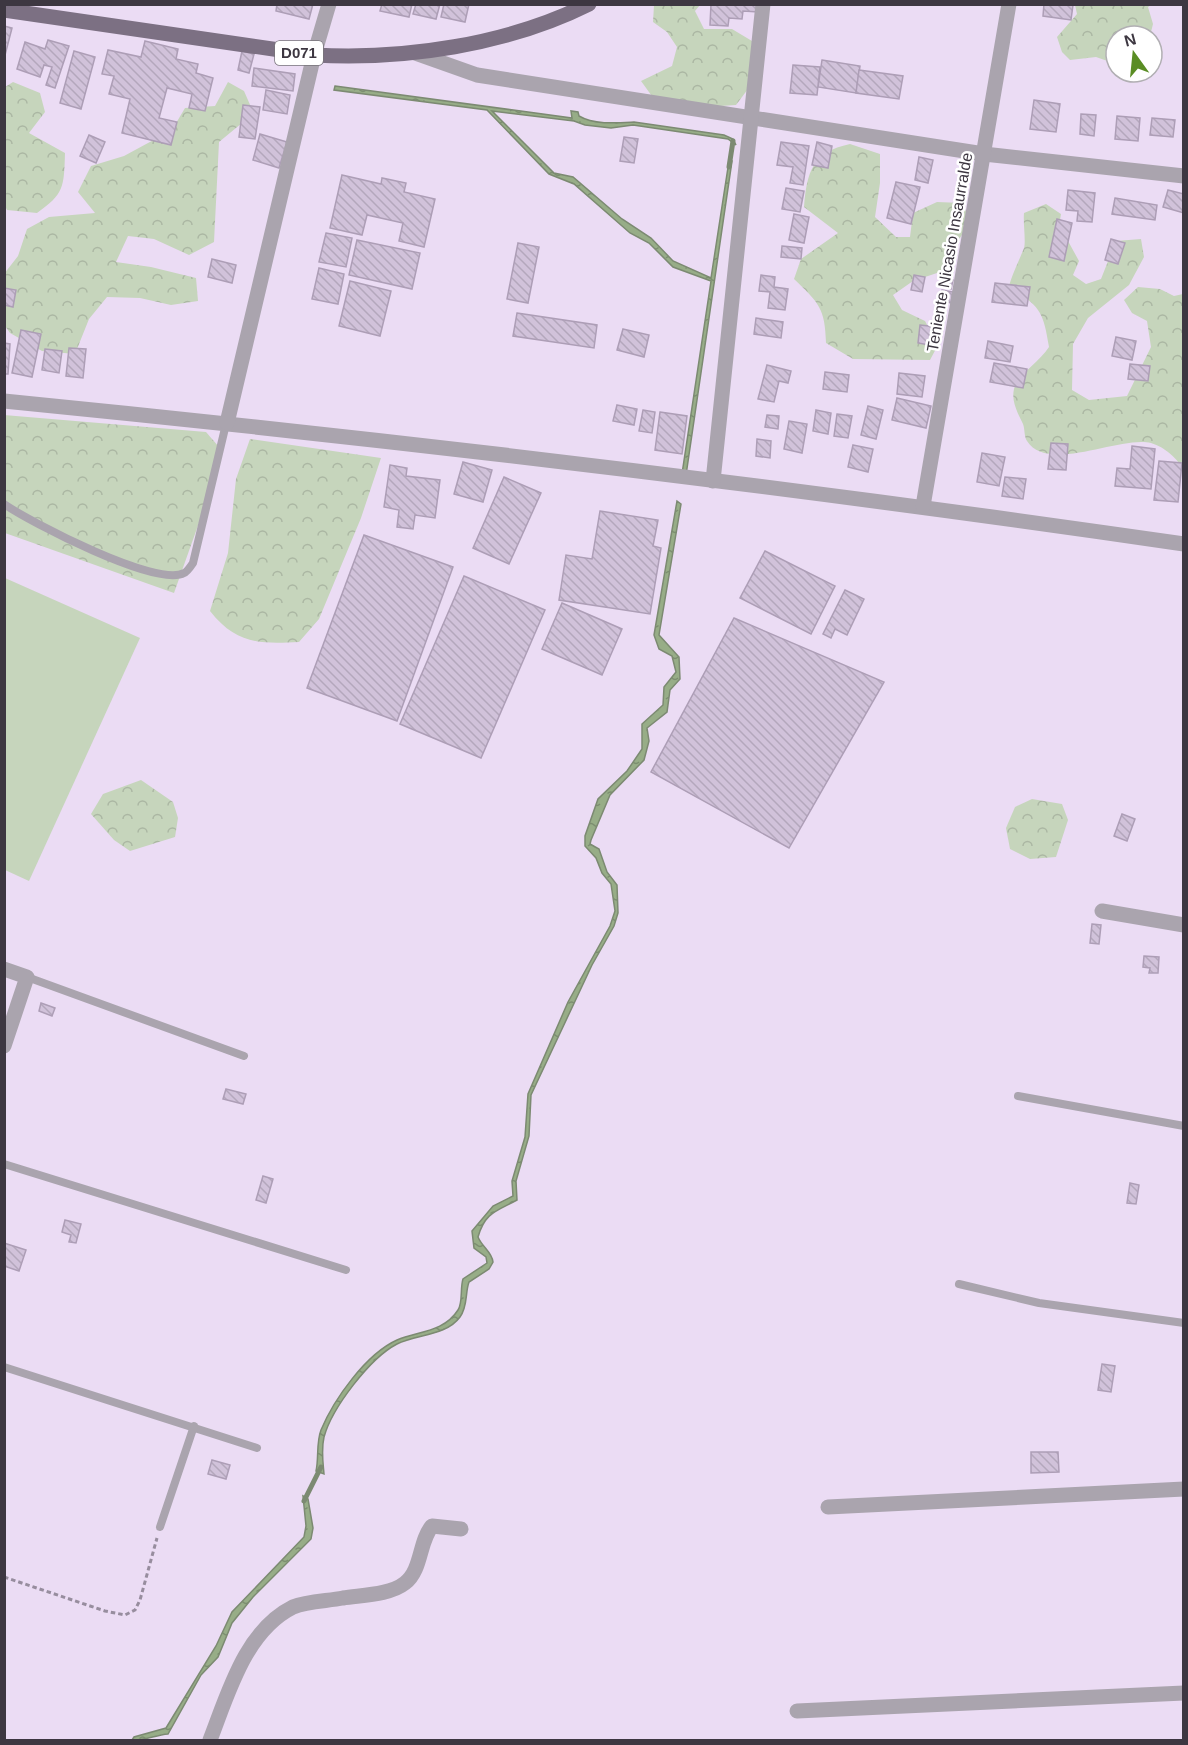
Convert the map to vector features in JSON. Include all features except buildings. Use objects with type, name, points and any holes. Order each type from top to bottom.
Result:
[{"type":"main road","name":"D071","points":[[4,10],[314,55],[359,57],[415,53],[466,44],[520,30],[589,4]]},
{"type":"street","points":[[227,423],[314,55],[329,4]]},
{"type":"street","points":[[713,481],[753,118],[763,4]]},
{"type":"street","name":"Teniente Nicasio Insaurralde","points":[[923,506],[1009,4]]},
{"type":"street","points":[[415,53],[477,75],[984,154],[1184,176]]},
{"type":"street","points":[[4,401],[227,423],[923,506],[1184,544]]},
{"type":"street","points":[[1102,911],[1184,925]]},
{"type":"street","points":[[4,969],[27,977],[4,1046]]},
{"type":"street","points":[[828,1507],[1184,1489]]},
{"type":"street","points":[[210,1740],[233,1682],[250,1650],[270,1623],[295,1606],[389,1590],[406,1583],[417,1564],[426,1533],[432,1526],[461,1529]]},
{"type":"street","points":[[797,1711],[1184,1693]]},
{"type":"lane","points":[[4,504],[50,532],[113,559],[170,576],[184,574],[194,563],[227,423]]},
{"type":"lane","points":[[27,977],[244,1056]]},
{"type":"lane","points":[[1018,1096],[1184,1126]]},
{"type":"lane","points":[[4,1164],[346,1270]]},
{"type":"lane","points":[[959,1284],[1039,1303],[1184,1323]]},
{"type":"lane","points":[[4,1367],[257,1448]]},
{"type":"lane","points":[[160,1527],[194,1426]]},
{"type":"path","points":[[4,1577],[105,1611],[125,1615],[135,1610],[140,1600],[160,1527]]},
{"type":"green space","points":[[654,5],[700,5],[695,11],[704,29],[732,29],[752,41],[748,89],[736,105],[705,107],[654,99],[641,81],[672,66],[677,47],[667,32],[653,22]]},
{"type":"green space","points":[[1075,5],[1151,5],[1148,7],[1153,24],[1104,24],[1104,60],[1096,57],[1070,60],[1062,52],[1057,37],[1077,14]]},
{"type":"green space","points":[[13,82],[40,93],[45,112],[29,133],[65,153],[61,189],[53,200],[37,213],[7,210],[5,206],[5,87]]},
{"type":"green space","points":[[228,82],[244,91],[251,107],[242,123],[219,142],[214,242],[189,255],[154,239],[128,236],[116,262],[151,267],[196,278],[198,301],[171,305],[140,298],[107,297],[89,319],[75,354],[42,351],[10,333],[5,326],[4,274],[18,256],[27,229],[49,217],[95,213],[78,192],[91,166],[124,156],[172,130],[185,108],[215,106]]},
{"type":"green space","points":[[850,144],[880,154],[880,183],[875,217],[896,237],[910,237],[913,213],[937,202],[962,203],[971,222],[955,245],[949,269],[913,281],[893,295],[902,310],[925,321],[938,345],[930,360],[853,359],[826,343],[824,322],[819,307],[794,279],[801,259],[838,233],[804,207],[810,174],[814,165],[827,152]]},
{"type":"green space","points":[[1046,204],[1061,214],[1058,232],[1068,241],[1079,261],[1073,275],[1086,284],[1101,279],[1116,241],[1141,239],[1144,257],[1129,285],[1088,318],[1073,344],[1072,390],[1089,400],[1127,396],[1151,347],[1147,321],[1132,313],[1124,300],[1138,287],[1160,289],[1174,296],[1183,294],[1183,468],[1169,453],[1151,443],[1138,442],[1068,454],[1051,454],[1037,450],[1027,441],[1014,403],[1014,389],[1049,347],[1042,317],[1034,305],[1009,286],[1024,248],[1024,213]]},
{"type":"green space","points":[[4,415],[206,432],[219,447],[206,503],[174,593],[5,533]]},
{"type":"green space","points":[[250,439],[381,458],[361,518],[319,619],[299,642],[272,643],[249,640],[229,630],[210,611],[228,553],[236,479]]},
{"type":"green space","points":[[5,578],[140,638],[29,881],[5,870]]},
{"type":"green space","points":[[141,780],[173,802],[178,818],[175,837],[130,851],[114,840],[91,814],[103,794]]},
{"type":"green space","points":[[1032,799],[1062,804],[1068,820],[1056,857],[1030,859],[1010,849],[1006,828],[1015,807]]},
{"type":"water","points":[[335,86],[572,118],[571,111],[578,112],[579,116],[585,119],[599,122],[634,122],[724,135],[733,139],[736,145],[728,139],[633,125],[611,128],[492,111],[554,173],[573,177],[622,219],[651,238],[673,261],[711,278],[729,161],[732,161],[686,475],[682,474],[711,281],[673,267],[649,243],[630,233],[574,184],[549,174],[487,110],[334,90]]},
{"type":"water","points":[[677,501],[681,504],[659,635],[679,657],[680,679],[670,690],[667,712],[647,728],[649,741],[644,760],[610,795],[591,840],[590,844],[599,849],[607,872],[617,885],[618,913],[614,926],[592,965],[531,1095],[529,1136],[516,1181],[517,1200],[493,1213],[484,1222],[478,1237],[491,1255],[493,1262],[489,1269],[469,1282],[460,1317],[447,1328],[397,1344],[386,1351],[364,1372],[343,1399],[324,1437],[322,1451],[324,1474],[316,1471],[319,1435],[334,1405],[363,1366],[385,1347],[397,1340],[446,1323],[458,1310],[463,1279],[487,1263],[486,1257],[474,1248],[472,1231],[493,1206],[513,1196],[512,1181],[525,1137],[528,1094],[568,1002],[610,926],[615,911],[611,884],[602,873],[596,858],[585,846],[585,836],[598,799],[627,771],[642,749],[642,724],[663,705],[664,687],[676,672],[672,656],[659,649],[654,635]]},
{"type":"water","points":[[303,1496],[308,1499],[313,1528],[311,1539],[253,1597],[232,1623],[218,1657],[201,1675],[168,1734],[132,1740],[134,1737],[166,1728],[216,1646],[232,1612],[304,1537],[306,1526]]},
{"type":"waterway","points":[[729,167],[733,141]]},
{"type":"waterway","points":[[304,1501],[321,1467]]}]
